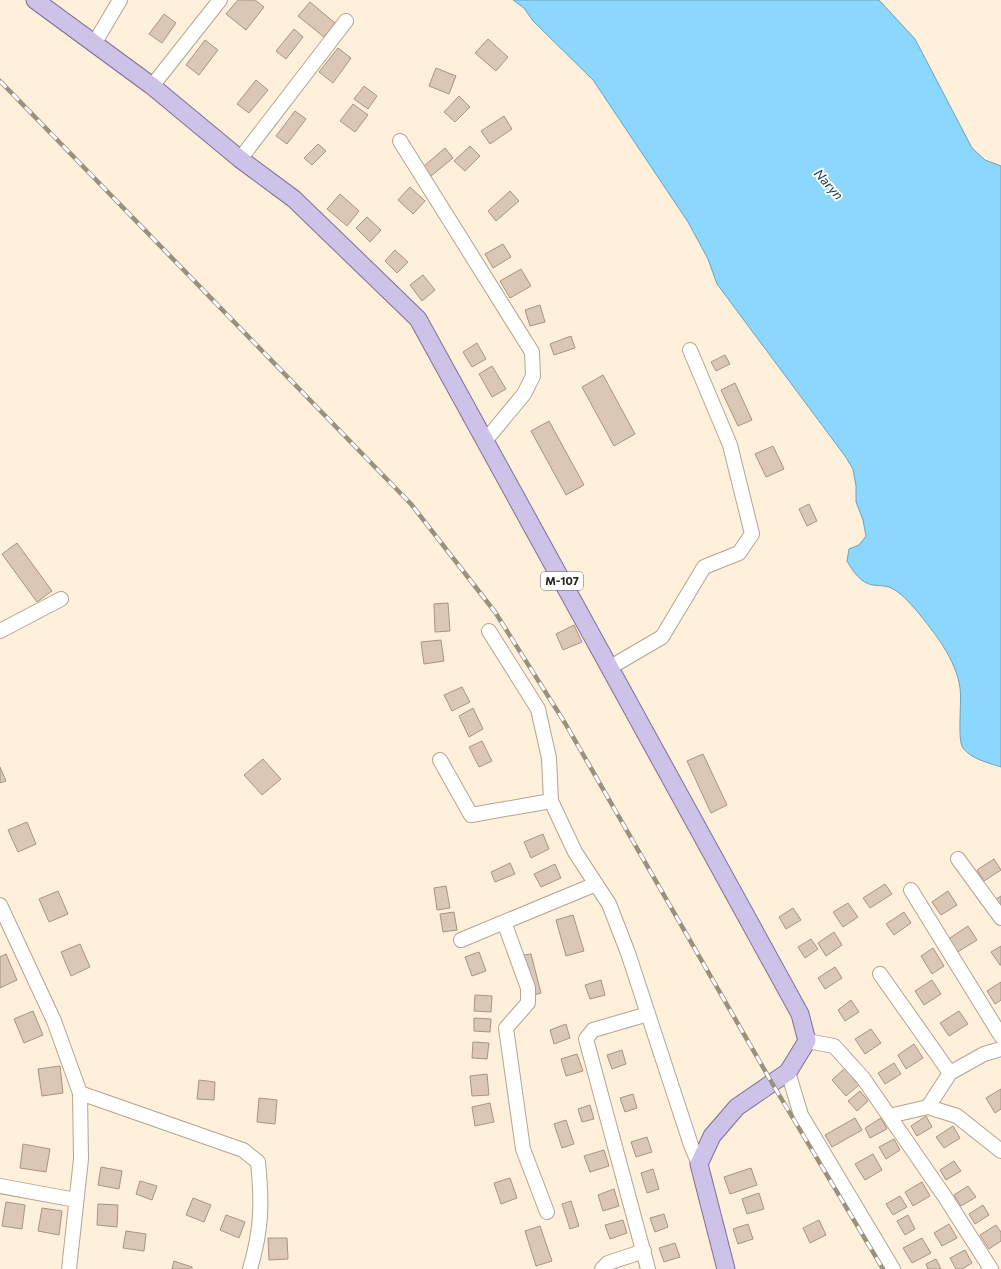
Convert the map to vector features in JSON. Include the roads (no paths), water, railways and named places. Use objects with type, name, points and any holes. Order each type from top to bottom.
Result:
[{"type":"main road","name":"М-107","points":[[35,0],[152,86],[240,158],[294,199],[418,319],[800,1014],[807,1041]]},
{"type":"main road","points":[[726,1269],[699,1164],[712,1136],[738,1107],[788,1072],[807,1041]]},
{"type":"street","points":[[94,44],[120,0]]},
{"type":"street","points":[[152,86],[220,0]]},
{"type":"street","points":[[240,158],[346,21]]},
{"type":"street","points":[[400,141],[532,352],[533,376],[524,394],[485,441]]},
{"type":"street","points":[[609,668],[662,637],[704,567],[739,553],[752,534],[730,445],[690,350]]},
{"type":"street","points":[[0,631],[61,598]]},
{"type":"street","points":[[489,631],[538,709],[549,758],[551,801],[575,852],[609,904],[648,1014],[690,1145],[699,1164]]},
{"type":"street","points":[[440,760],[471,815],[551,801]]},
{"type":"street","points":[[958,859],[1001,918]]},
{"type":"street","points":[[461,940],[596,884]]},
{"type":"street","points":[[911,890],[1001,1036]]},
{"type":"street","points":[[0,905],[54,1021],[80,1093],[81,1159],[70,1269]]},
{"type":"street","points":[[504,922],[528,988],[528,1003],[506,1028],[523,1149],[547,1212]]},
{"type":"street","points":[[880,974],[950,1073]]},
{"type":"street","points":[[648,1014],[593,1030],[586,1039],[648,1269]]},
{"type":"street","points":[[807,1041],[834,1046],[863,1078],[991,1269]]},
{"type":"street","points":[[928,1107],[950,1073],[984,1054],[1001,1049]]},
{"type":"street","points":[[788,1072],[801,1115],[893,1269]]},
{"type":"street","points":[[80,1093],[243,1150],[258,1162],[262,1196],[259,1241],[250,1269]]},
{"type":"street","points":[[889,1116],[928,1107],[957,1116],[1001,1151]]},
{"type":"street","points":[[0,1186],[76,1200]]},
{"type":"street","points":[[602,1269],[608,1263],[644,1251]]},
{"type":"water","name":"Naryn","points":[[513,0],[879,0],[915,39],[972,148],[985,160],[1001,166],[1001,767],[975,758],[963,748],[960,737],[960,688],[958,677],[949,656],[930,627],[901,595],[889,587],[864,582],[857,576],[847,561],[849,549],[859,545],[866,536],[863,520],[856,502],[856,486],[853,469],[845,456],[717,284],[708,259],[688,222],[593,80],[533,21],[524,8]]},
{"type":"railway","points":[[0,81],[411,504],[495,612],[565,723],[772,1083],[883,1269]]}]
